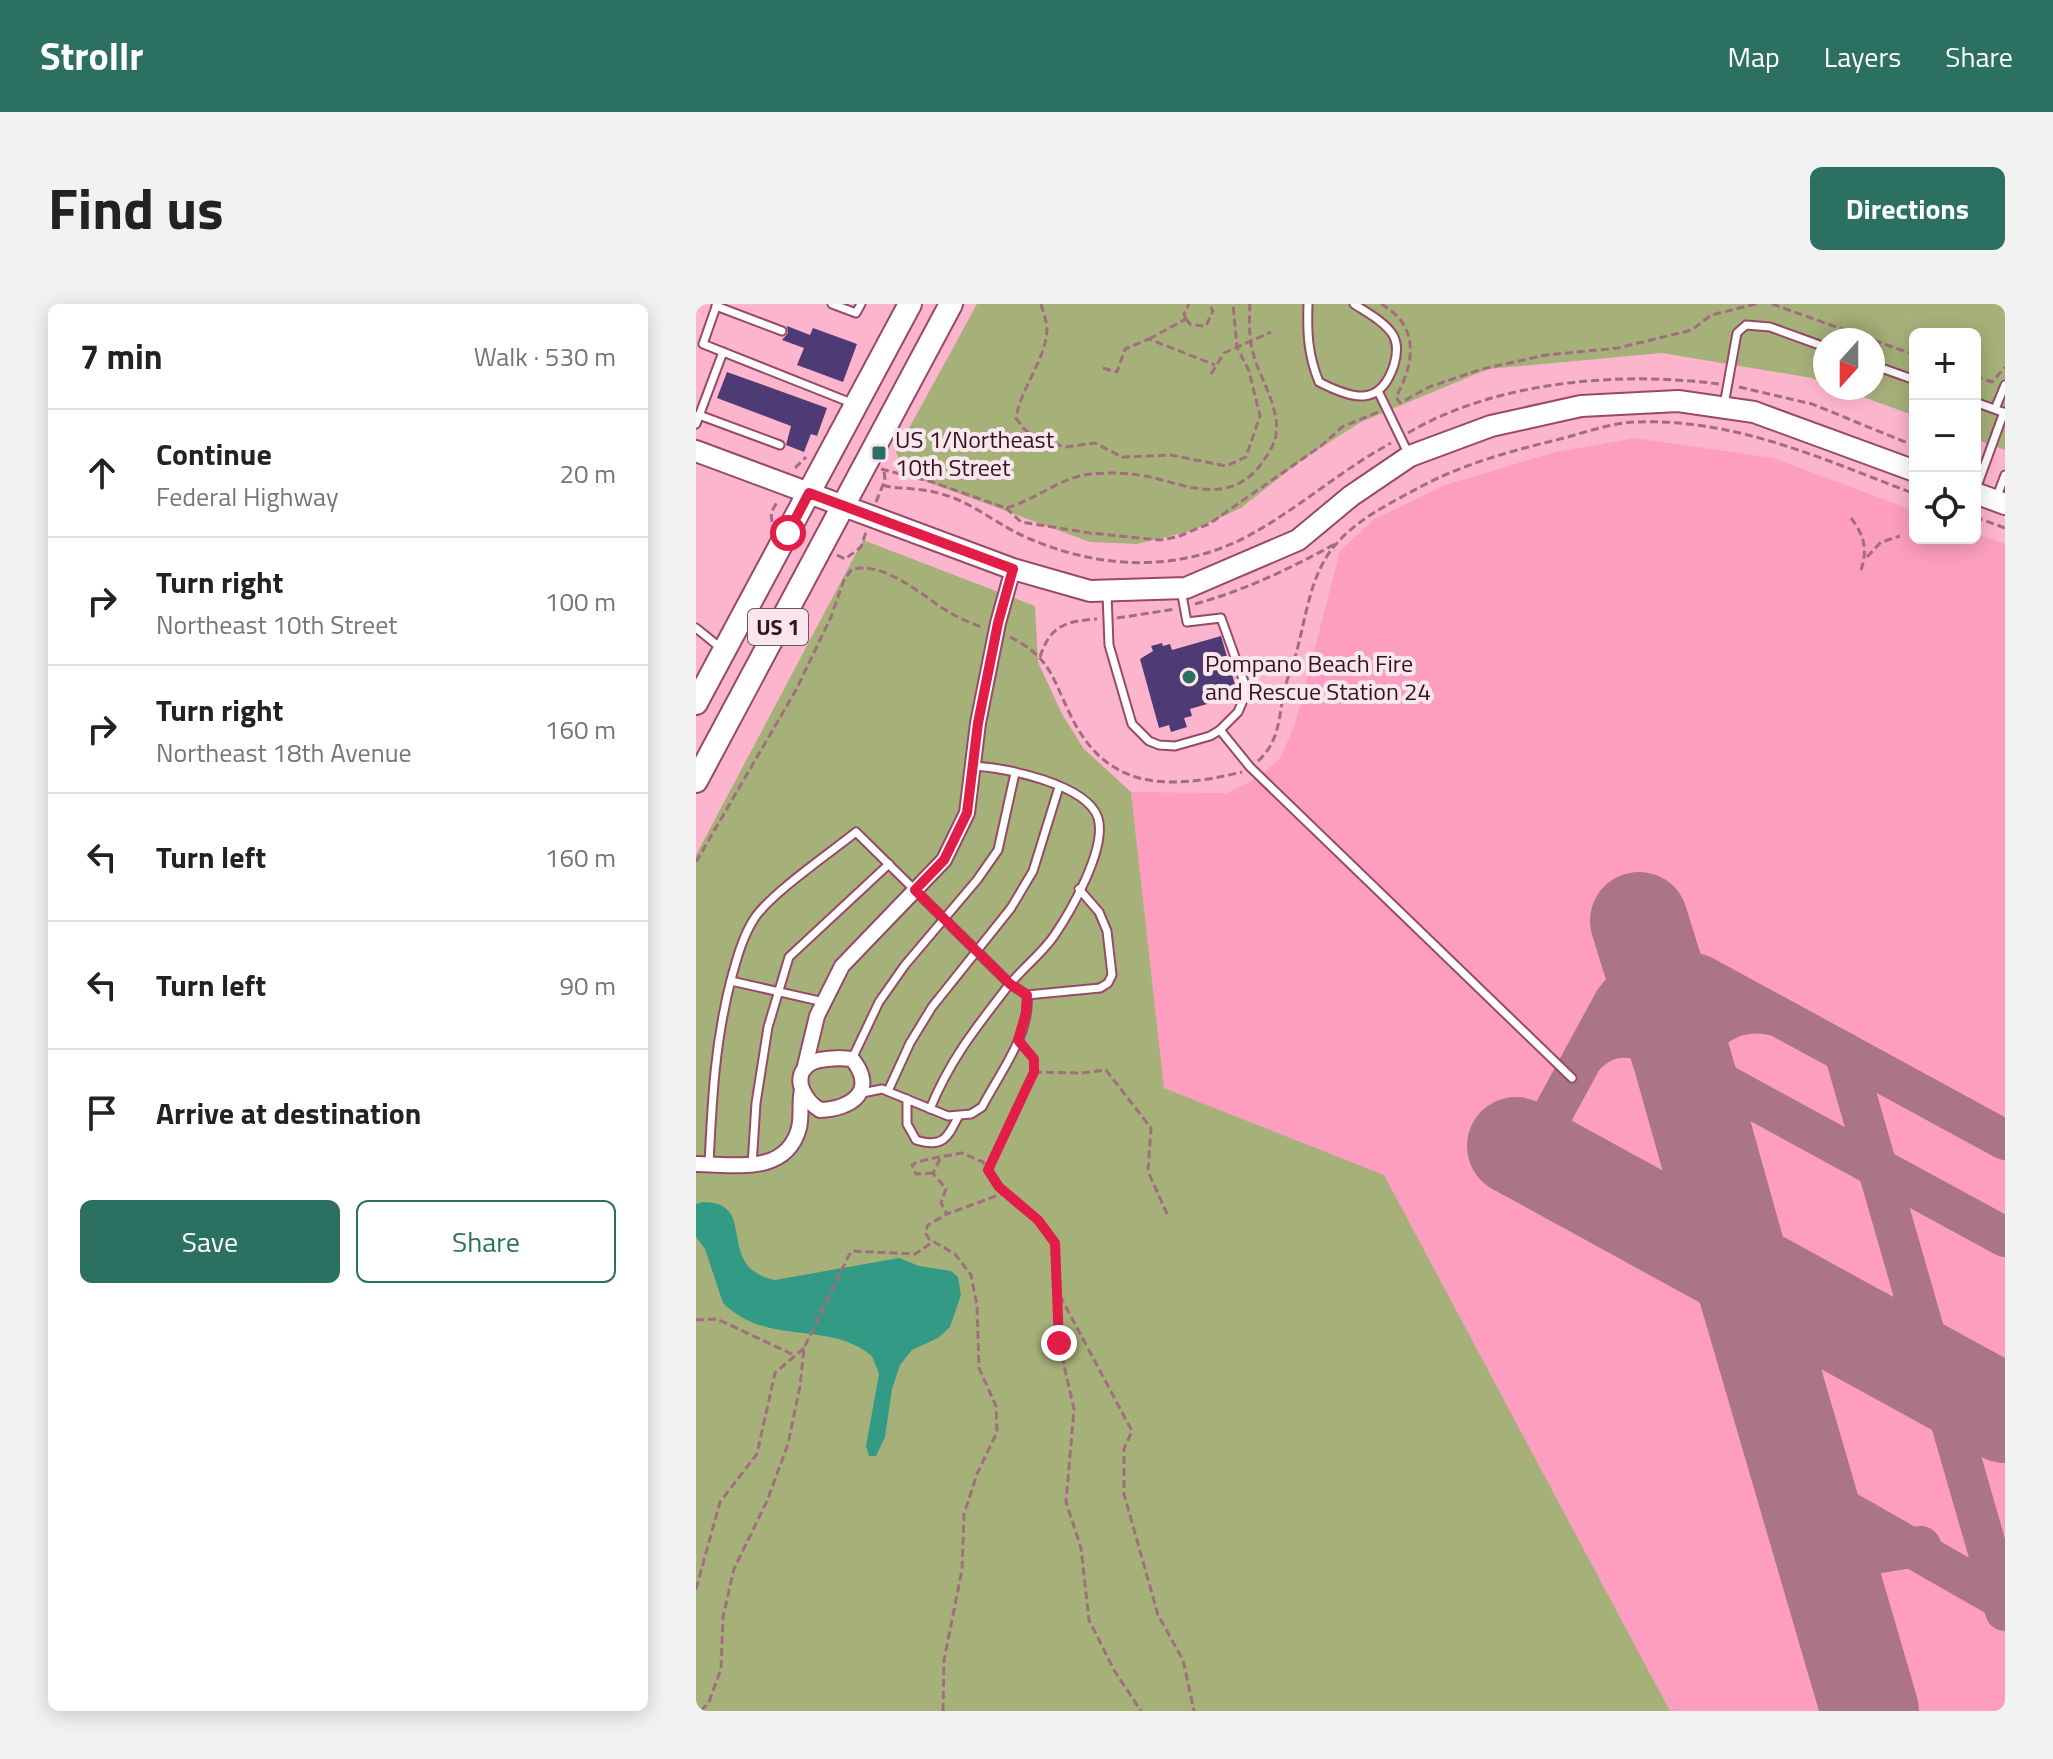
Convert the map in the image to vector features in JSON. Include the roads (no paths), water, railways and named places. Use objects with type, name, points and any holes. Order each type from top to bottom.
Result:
[{"type":"main road","name":"US 1","points":[[696,703],[910,304]]},
{"type":"main road","name":"US 1","points":[[696,781],[951,304]]},
{"type":"street","points":[[696,451],[1013,569],[1090,591],[1186,588],[1298,540],[1351,496],[1410,456],[1491,426],[1581,406],[1678,401],[1754,412],[1909,469]]},
{"type":"street","points":[[1981,494],[2000,502]]},
{"type":"street","points":[[702,1164],[763,1165],[786,1152],[799,1127],[801,1082],[817,1016],[842,966],[944,860],[967,813],[978,723],[1013,569]]},
{"type":"street","points":[[799,1127],[808,1123],[820,1110],[846,1106],[855,1101],[860,1093],[861,1075],[852,1059],[816,1061],[805,1066]]},
{"type":"street","points":[[802,1089],[812,1105],[820,1110]]},
{"type":"lane","points":[[832,304],[856,313],[861,304]]},
{"type":"lane","points":[[1308,304],[1309,357],[1319,382],[1351,395],[1369,396],[1379,393],[1392,370],[1397,344],[1391,332],[1354,304]]},
{"type":"lane","points":[[782,331],[716,305],[699,343],[856,405]]},
{"type":"lane","points":[[1724,408],[1737,333],[1746,325],[1770,327],[1813,343]]},
{"type":"lane","points":[[723,352],[698,420],[780,445]]},
{"type":"lane","points":[[1885,369],[1909,378]]},
{"type":"lane","points":[[1995,409],[2005,385]]},
{"type":"lane","points":[[1379,393],[1410,456]]},
{"type":"lane","points":[[1981,404],[2004,413],[1981,476]]},
{"type":"lane","points":[[2000,502],[2005,475]]},
{"type":"lane","points":[[1107,590],[1109,645],[1132,724],[1149,741],[1175,746],[1220,730],[1238,712],[1244,698],[1244,682],[1221,618],[1187,622],[1180,588]]},
{"type":"lane","points":[[696,628],[724,650]]},
{"type":"lane","points":[[1220,730],[1250,767],[1572,1078]]},
{"type":"lane","points":[[930,1109],[945,1072],[1010,984],[1053,938],[1091,864],[1100,833],[1097,815],[1076,794],[1040,778],[972,766]]},
{"type":"lane","points":[[852,1059],[879,1002],[998,850],[1015,773]]},
{"type":"lane","points":[[888,1091],[910,1043],[932,1007],[1011,908],[1033,871],[1059,787]]},
{"type":"lane","points":[[702,1164],[723,1011],[738,955],[754,918],[856,832],[1010,984],[1027,995],[1100,988],[1108,983],[1112,975],[1107,931],[1099,912],[1079,889]]},
{"type":"lane","points":[[752,1165],[756,1103],[768,1027],[789,957],[889,864]]},
{"type":"lane","points":[[731,981],[824,1002]]},
{"type":"lane","points":[[860,1093],[882,1089],[948,1116],[971,1114],[982,1107],[1018,1040],[1026,1013],[1027,995]]},
{"type":"lane","points":[[907,1099],[907,1124],[916,1140],[936,1144],[944,1140],[958,1117]]},
{"type":"place","name":"US 1/Northeast 10th Street","points":[[879,453]]},
{"type":"place","name":"Pompano Beach Fire and Rescue Station 24","points":[[1189,677]]}]
